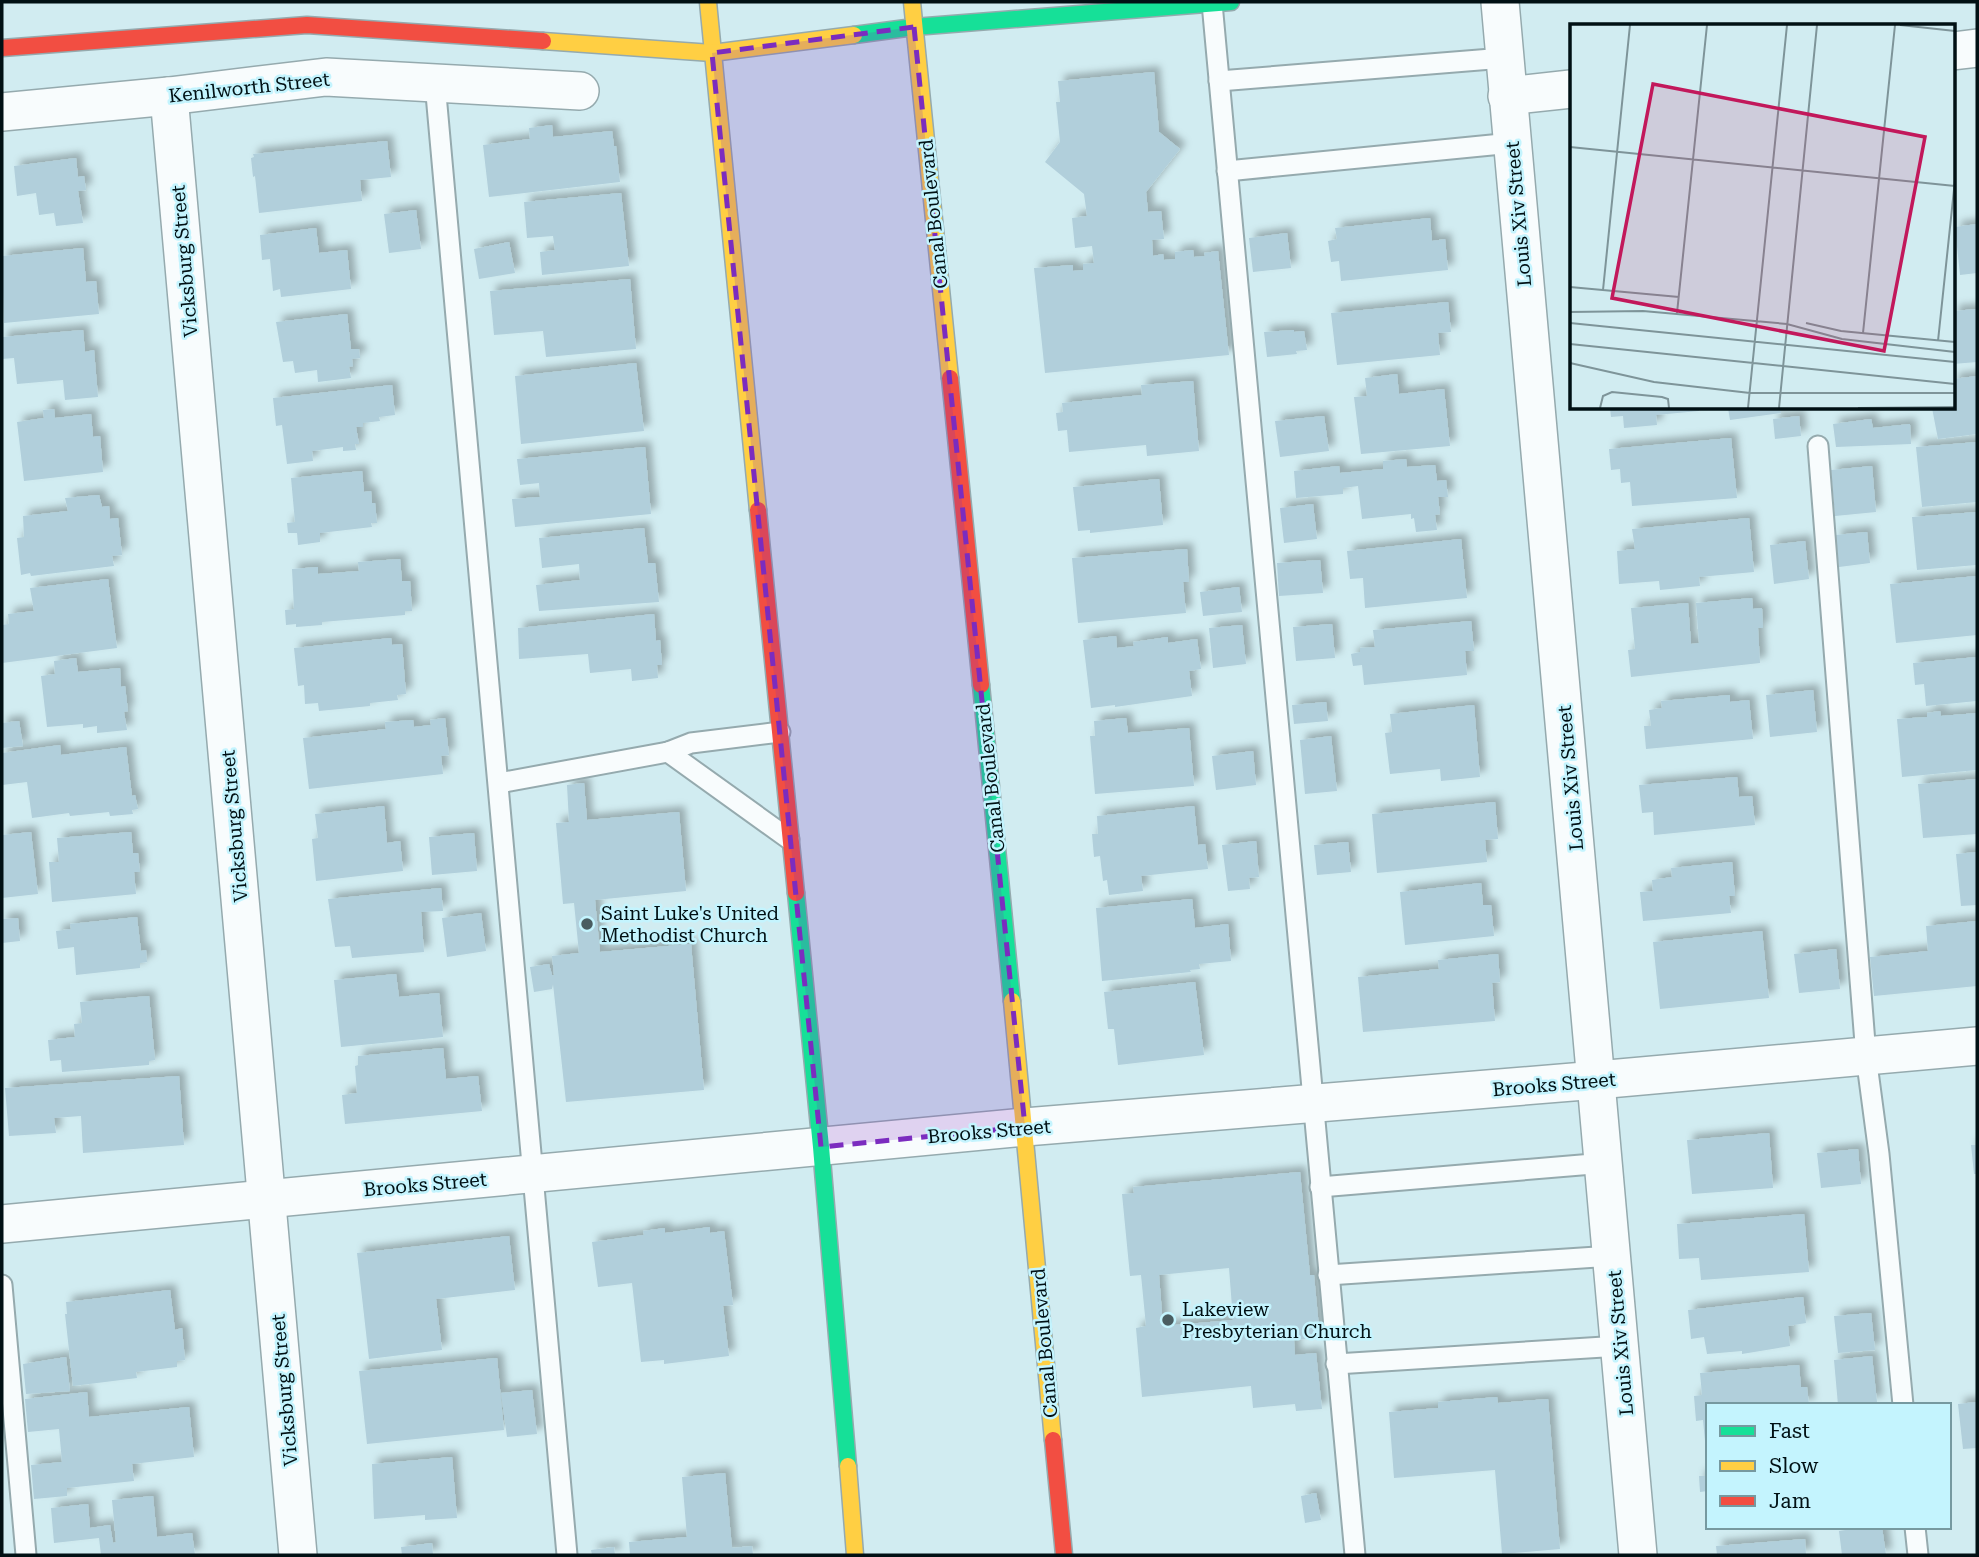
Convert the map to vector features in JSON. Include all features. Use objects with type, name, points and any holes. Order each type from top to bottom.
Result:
[{"type":"main road","points":[[708,2],[821,1147],[855,1555]]},
{"type":"main road","name":"Canal Boulevard","points":[[912,2],[1025,1127],[1064,1555]]},
{"type":"main road","points":[[2,48],[307,25],[712,52],[914,27],[1221,3]]},
{"type":"street","name":"Louis Xiv Street","points":[[1500,2],[1639,1555]]},
{"type":"street","points":[[1954,51],[1977,48]]},
{"type":"street","name":"Kenilworth Street","points":[[2,111],[169,96],[326,77],[580,91]]},
{"type":"street","points":[[1507,96],[1570,89]]},
{"type":"street","name":"Vicksburg Street","points":[[169,96],[298,1555]]},
{"type":"street","name":"Brooks Street","points":[[2,1224],[1025,1127],[1977,1046]]},
{"type":"lane","points":[[1221,3],[1219,81],[1311,1104],[1355,1555]]},
{"type":"lane","points":[[1219,81],[1504,58]]},
{"type":"lane","points":[[435,83],[568,1555]]},
{"type":"lane","points":[[1227,171],[1512,143]]},
{"type":"lane","points":[[1818,446],[1866,1056],[1879,1154],[1903,1403]]},
{"type":"lane","points":[[499,783],[668,752],[691,743],[779,732]]},
{"type":"lane","points":[[668,752],[790,840]]},
{"type":"lane","points":[[1320,1187],[1605,1163]]},
{"type":"lane","points":[[1328,1275],[1612,1256]]},
{"type":"lane","points":[[2,1285],[26,1555]]},
{"type":"lane","points":[[1336,1364],[1620,1346]]},
{"type":"lane","points":[[1915,1529],[1918,1555]]},
{"type":"highlighted area","points":[[914,27],[1025,1127],[821,1147],[712,53]]},
{"type":"building","points":[[1154,72],[1159,132],[1180,149],[1146,192],[1148,212],[1161,211],[1164,239],[1152,240],[1153,256],[1163,254],[1164,260],[1175,259],[1175,252],[1193,250],[1194,257],[1218,251],[1229,355],[1045,373],[1034,268],[1073,265],[1073,271],[1083,270],[1083,264],[1094,263],[1092,246],[1075,248],[1072,218],[1087,216],[1084,194],[1045,162],[1060,142],[1056,102],[1060,102],[1058,81]]},
{"type":"building","points":[[552,125],[553,137],[612,131],[620,182],[489,197],[483,145],[530,139],[529,128]]},
{"type":"building","points":[[387,141],[391,177],[360,180],[362,201],[259,213],[251,158],[254,157],[253,154]]},
{"type":"building","points":[[76,158],[78,177],[84,176],[86,190],[78,191],[83,223],[56,226],[54,213],[39,215],[36,193],[17,196],[14,166]]},
{"type":"building","points":[[621,193],[629,266],[542,275],[540,252],[555,250],[553,236],[527,238],[524,202]]},
{"type":"building","points":[[416,210],[421,249],[389,253],[384,214]]},
{"type":"building","points":[[1430,218],[1432,241],[1445,239],[1448,270],[1341,281],[1339,261],[1331,262],[1328,241],[1337,239],[1335,228]]},
{"type":"building","points":[[1977,224],[1977,273],[1960,275],[1955,227]]},
{"type":"building","points":[[316,228],[319,253],[347,250],[351,289],[281,297],[280,289],[273,291],[270,259],[262,260],[260,235]]},
{"type":"building","points":[[1287,233],[1291,268],[1253,272],[1249,238]]},
{"type":"building","points":[[509,242],[515,273],[479,279],[474,249]]},
{"type":"building","points":[[83,248],[86,282],[96,281],[99,314],[4,323],[2,256]]},
{"type":"building","points":[[630,279],[636,349],[546,357],[543,331],[494,335],[490,291]]},
{"type":"building","points":[[1448,302],[1451,332],[1438,333],[1440,355],[1337,365],[1331,313]]},
{"type":"building","points":[[1977,309],[1977,362],[1954,364],[1954,311]]},
{"type":"building","points":[[347,314],[351,349],[359,349],[360,358],[352,359],[353,366],[349,367],[351,378],[318,382],[317,370],[295,373],[293,361],[283,362],[276,322]]},
{"type":"building","points":[[83,330],[85,352],[94,350],[98,397],[65,400],[63,380],[17,384],[14,358],[2,359],[2,337]]},
{"type":"building","points":[[1304,331],[1307,350],[1296,351],[1297,354],[1267,357],[1264,332]]},
{"type":"building","points":[[636,363],[644,431],[521,444],[515,376]]},
{"type":"building","points":[[1397,374],[1399,394],[1444,389],[1450,446],[1361,454],[1354,397],[1367,396],[1365,378]]},
{"type":"building","points":[[1977,376],[1977,434],[1938,439],[1932,410],[1954,410],[1954,379]]},
{"type":"building","points":[[1193,381],[1199,451],[1147,456],[1146,445],[1069,452],[1067,430],[1058,431],[1056,413],[1063,412],[1062,403],[1142,395],[1141,385]]},
{"type":"building","points":[[392,385],[395,415],[379,417],[380,421],[363,423],[363,427],[356,427],[359,444],[355,444],[356,450],[343,451],[343,447],[312,451],[313,461],[287,464],[282,425],[276,426],[273,398]]},
{"type":"building","points":[[54,409],[55,418],[91,414],[93,437],[100,436],[103,472],[24,481],[17,422],[44,418],[43,410]]},
{"type":"building","points":[[1610,410],[1699,410],[1656,415],[1657,425],[1624,428],[1623,416],[1611,417]]},
{"type":"building","points":[[1728,410],[1780,410],[1781,413],[1730,420]]},
{"type":"building","points":[[1324,416],[1329,451],[1280,457],[1275,421]]},
{"type":"building","points":[[1799,416],[1801,436],[1775,439],[1773,419]]},
{"type":"building","points":[[1871,419],[1873,428],[1910,424],[1911,444],[1836,447],[1833,424]]},
{"type":"building","points":[[1731,438],[1737,498],[1632,506],[1630,482],[1621,483],[1620,469],[1611,470],[1609,449]]},
{"type":"building","points":[[1977,442],[1977,502],[1922,507],[1916,447]]},
{"type":"building","points":[[645,447],[651,514],[515,527],[512,499],[540,497],[539,483],[520,485],[517,459]]},
{"type":"building","points":[[1406,459],[1407,467],[1435,465],[1437,481],[1446,480],[1448,497],[1438,497],[1440,514],[1435,515],[1437,530],[1416,532],[1411,514],[1362,519],[1358,486],[1343,488],[1343,494],[1296,498],[1294,471],[1339,466],[1340,473],[1383,469],[1383,461]]},
{"type":"building","points":[[1872,466],[1876,512],[1835,516],[1831,470]]},
{"type":"building","points":[[362,471],[364,492],[371,491],[377,523],[371,523],[372,527],[320,533],[320,542],[298,545],[297,533],[288,533],[287,523],[295,522],[291,478]]},
{"type":"building","points":[[1159,479],[1163,525],[1090,533],[1090,530],[1078,531],[1073,487]]},
{"type":"building","points":[[99,495],[102,507],[109,506],[110,519],[118,518],[122,555],[112,556],[114,566],[21,575],[17,538],[24,537],[23,516],[68,511],[65,498]]},
{"type":"building","points":[[1313,504],[1317,539],[1284,543],[1280,508]]},
{"type":"building","points":[[1977,512],[1977,565],[1917,570],[1912,517]]},
{"type":"building","points":[[1749,518],[1754,572],[1699,577],[1700,586],[1660,590],[1659,581],[1619,584],[1617,551],[1635,549],[1632,529]]},
{"type":"building","points":[[644,528],[648,563],[655,563],[659,602],[539,611],[536,585],[580,580],[579,564],[542,568],[539,538]]},
{"type":"building","points":[[1867,532],[1870,563],[1839,567],[1835,535]]},
{"type":"building","points":[[1461,539],[1467,598],[1365,608],[1363,578],[1350,579],[1347,551]]},
{"type":"building","points":[[1805,541],[1809,579],[1774,584],[1770,545]]},
{"type":"building","points":[[1187,549],[1189,582],[1183,582],[1186,613],[1078,623],[1072,558]]},
{"type":"building","points":[[400,559],[402,581],[410,581],[412,611],[405,611],[405,615],[322,622],[322,625],[286,625],[285,610],[294,609],[292,569],[318,567],[318,574],[359,571],[358,562]]},
{"type":"building","points":[[1320,560],[1323,593],[1279,596],[1277,563]]},
{"type":"building","points":[[1977,576],[1977,635],[1896,643],[1890,584]]},
{"type":"building","points":[[108,579],[117,648],[2,663],[2,625],[9,624],[8,614],[34,611],[30,588]]},
{"type":"building","points":[[1239,587],[1242,612],[1203,616],[1200,592]]},
{"type":"building","points":[[1752,598],[1753,609],[1762,608],[1763,628],[1758,628],[1760,663],[1631,677],[1628,650],[1635,649],[1631,608],[1688,603],[1691,644],[1699,643],[1696,603]]},
{"type":"building","points":[[654,614],[656,641],[660,640],[662,665],[657,665],[658,678],[632,681],[631,669],[590,673],[588,654],[519,659],[518,628]]},
{"type":"building","points":[[1471,621],[1474,651],[1465,651],[1467,675],[1364,685],[1362,665],[1353,666],[1351,654],[1360,652],[1360,648],[1375,647],[1373,630]]},
{"type":"building","points":[[1332,624],[1335,658],[1296,661],[1293,627]]},
{"type":"building","points":[[1242,625],[1246,664],[1213,668],[1209,628]]},
{"type":"building","points":[[1116,636],[1117,648],[1134,646],[1133,642],[1168,637],[1168,643],[1197,639],[1201,669],[1189,671],[1192,696],[1091,708],[1083,640]]},
{"type":"building","points":[[391,638],[392,645],[402,644],[406,694],[397,695],[398,700],[370,703],[370,706],[319,711],[318,703],[305,704],[304,685],[298,686],[294,648]]},
{"type":"building","points":[[1977,657],[1977,701],[1926,706],[1924,684],[1915,685],[1913,663]]},
{"type":"building","points":[[76,658],[78,672],[120,668],[121,687],[125,686],[128,711],[124,712],[127,730],[97,733],[97,726],[83,728],[83,724],[47,727],[41,676],[55,674],[54,661]]},
{"type":"building","points":[[1813,690],[1817,732],[1770,737],[1766,695]]},
{"type":"building","points":[[1730,695],[1730,702],[1749,700],[1753,739],[1646,749],[1644,726],[1651,726],[1649,710],[1662,708],[1661,701]]},
{"type":"building","points":[[1326,702],[1328,721],[1294,724],[1292,705]]},
{"type":"building","points":[[1474,705],[1480,777],[1441,781],[1440,769],[1390,774],[1385,733],[1392,732],[1390,714]]},
{"type":"building","points":[[1940,711],[1941,716],[1977,713],[1977,770],[1902,777],[1897,719],[1927,717],[1927,713]]},
{"type":"building","points":[[445,718],[449,755],[441,756],[443,774],[309,789],[303,738],[386,729],[385,722],[413,720],[414,727],[431,725],[430,720]]},
{"type":"building","points":[[1126,718],[1128,733],[1189,728],[1194,786],[1095,794],[1090,736],[1095,736],[1094,721]]},
{"type":"building","points":[[19,721],[23,746],[2,748],[2,723]]},
{"type":"building","points":[[1331,736],[1337,791],[1305,794],[1300,740]]},
{"type":"building","points":[[60,745],[61,755],[126,747],[132,796],[135,795],[138,809],[132,810],[133,814],[110,816],[109,812],[70,816],[69,813],[32,818],[27,782],[2,785],[2,753]]},
{"type":"building","points":[[1253,751],[1256,785],[1216,790],[1212,756]]},
{"type":"building","points":[[1737,777],[1739,797],[1752,796],[1755,825],[1654,835],[1653,812],[1642,813],[1639,785]]},
{"type":"building","points":[[1977,779],[1977,834],[1923,838],[1918,784]]},
{"type":"building","name":"Saint Luke's United Methodist Church","points":[[584,783],[587,820],[679,812],[686,891],[595,900],[600,952],[691,944],[704,1090],[566,1102],[553,984],[552,989],[534,992],[530,967],[549,964],[554,975],[552,956],[579,953],[574,903],[563,904],[556,823],[569,822],[567,785]]},
{"type":"building","points":[[1495,802],[1498,839],[1485,840],[1487,862],[1377,873],[1372,814]]},
{"type":"building","points":[[384,806],[387,843],[400,841],[403,871],[316,881],[312,839],[318,838],[315,814]]},
{"type":"building","points":[[1194,806],[1198,845],[1205,844],[1208,869],[1141,876],[1143,891],[1109,895],[1107,880],[1103,881],[1100,856],[1094,857],[1092,834],[1098,834],[1097,816]]},
{"type":"building","points":[[31,832],[38,894],[2,898],[2,835]]},
{"type":"building","points":[[131,832],[133,853],[138,853],[140,872],[134,872],[136,894],[52,902],[49,862],[59,862],[57,838]]},
{"type":"building","points":[[474,833],[477,871],[432,875],[429,837]]},
{"type":"building","points":[[1256,841],[1259,877],[1249,878],[1250,889],[1228,891],[1222,845]]},
{"type":"building","points":[[1348,842],[1351,872],[1317,875],[1314,845]]},
{"type":"building","points":[[1977,852],[1977,905],[1961,906],[1956,854]]},
{"type":"building","points":[[1732,862],[1735,896],[1729,896],[1731,913],[1643,921],[1640,892],[1653,891],[1652,880],[1672,877],[1671,868]]},
{"type":"building","points":[[1481,883],[1483,905],[1491,905],[1494,936],[1405,945],[1400,892]]},
{"type":"building","points":[[441,888],[443,911],[421,912],[424,952],[352,958],[350,946],[335,947],[328,899]]},
{"type":"building","points":[[1192,899],[1195,928],[1228,924],[1231,961],[1199,964],[1200,969],[1190,970],[1191,972],[1102,981],[1096,908]]},
{"type":"building","points":[[481,913],[486,951],[447,957],[442,918]]},
{"type":"building","points":[[137,917],[141,951],[146,950],[147,962],[140,963],[140,968],[76,975],[74,947],[58,949],[56,931],[71,929],[70,924]]},
{"type":"building","points":[[18,918],[20,941],[2,943],[2,919]]},
{"type":"building","points":[[1977,921],[1977,986],[1874,996],[1870,957],[1928,951],[1926,926]]},
{"type":"building","points":[[1762,931],[1769,998],[1660,1009],[1653,942]]},
{"type":"building","points":[[1836,949],[1840,989],[1799,993],[1794,954]]},
{"type":"building","points":[[1498,954],[1500,982],[1492,983],[1495,1021],[1363,1032],[1358,977],[1439,969],[1438,960]]},
{"type":"building","points":[[396,974],[399,997],[439,993],[443,1037],[341,1047],[334,980]]},
{"type":"building","points":[[1195,982],[1204,1055],[1118,1065],[1114,1029],[1108,1029],[1104,992]]},
{"type":"building","points":[[149,996],[155,1060],[149,1061],[149,1065],[62,1072],[61,1060],[50,1061],[48,1040],[75,1037],[74,1024],[82,1023],[80,1002]]},
{"type":"building","points":[[443,1048],[446,1079],[478,1076],[482,1111],[345,1124],[342,1095],[357,1093],[355,1066],[358,1065],[358,1056]]},
{"type":"building","points":[[179,1076],[184,1145],[83,1153],[81,1116],[54,1118],[56,1133],[9,1136],[5,1088]]},
{"type":"building","points":[[1769,1133],[1773,1188],[1692,1194],[1687,1140]]},
{"type":"building","points":[[1971,1145],[1977,1145],[1977,1174],[1974,1174]]},
{"type":"building","points":[[1858,1149],[1861,1184],[1821,1188],[1817,1153]]},
{"type":"building","points":[[1300,1172],[1310,1275],[1314,1275],[1320,1338],[1294,1340],[1295,1355],[1316,1353],[1322,1409],[1296,1411],[1295,1404],[1253,1408],[1251,1386],[1142,1397],[1136,1328],[1146,1326],[1141,1275],[1130,1276],[1122,1194],[1134,1193],[1133,1187]],"holes":[[[1229,1268],[1233,1320],[1163,1326],[1159,1275]]]},
{"type":"building","points":[[1804,1214],[1809,1272],[1701,1280],[1699,1258],[1679,1259],[1677,1224]]},
{"type":"building","points":[[710,1227],[710,1233],[724,1231],[733,1305],[723,1306],[729,1356],[664,1364],[664,1360],[641,1362],[632,1283],[598,1287],[592,1242],[644,1235],[643,1231],[665,1228],[665,1233]]},
{"type":"building","points":[[509,1236],[515,1290],[436,1299],[442,1350],[369,1359],[357,1253]]},
{"type":"building","points":[[170,1290],[175,1330],[182,1328],[185,1360],[177,1361],[177,1367],[136,1372],[137,1378],[73,1386],[66,1302]]},
{"type":"building","points":[[1803,1297],[1806,1323],[1788,1326],[1790,1346],[1742,1354],[1742,1351],[1707,1354],[1704,1337],[1691,1339],[1688,1310]]},
{"type":"building","points":[[1871,1313],[1875,1350],[1838,1353],[1834,1316]]},
{"type":"building","points":[[1872,1356],[1877,1402],[1838,1403],[1834,1360]]},
{"type":"building","points":[[66,1357],[70,1391],[26,1394],[23,1364]]},
{"type":"building","points":[[497,1358],[504,1430],[367,1444],[359,1371]]},
{"type":"building","points":[[1799,1365],[1801,1387],[1807,1387],[1809,1403],[1706,1403],[1705,1441],[1703,1420],[1696,1421],[1694,1396],[1702,1395],[1700,1373]]},
{"type":"building","points":[[532,1390],[537,1434],[507,1437],[501,1393]]},
{"type":"building","points":[[87,1392],[89,1417],[189,1407],[194,1457],[132,1464],[134,1481],[67,1488],[67,1496],[34,1499],[31,1465],[62,1462],[59,1429],[28,1432],[25,1399]]},
{"type":"building","points":[[1497,1397],[1498,1403],[1548,1399],[1560,1549],[1502,1554],[1495,1470],[1394,1478],[1389,1412],[1438,1408],[1438,1402]]},
{"type":"building","points":[[1977,1402],[1977,1448],[1963,1449],[1958,1404]]},
{"type":"building","points":[[452,1457],[457,1518],[425,1520],[425,1515],[374,1519],[372,1464]]},
{"type":"building","points":[[725,1473],[732,1548],[752,1546],[753,1555],[630,1555],[629,1542],[687,1537],[682,1477]]},
{"type":"building","points":[[1699,1476],[1706,1476],[1706,1491],[1700,1492]]},
{"type":"building","points":[[1316,1493],[1321,1520],[1305,1523],[1301,1496]]},
{"type":"building","points":[[153,1496],[157,1537],[192,1533],[195,1555],[101,1555],[99,1538],[54,1543],[51,1508],[88,1504],[90,1528],[110,1525],[113,1543],[116,1542],[112,1500]]},
{"type":"building","points":[[1882,1529],[1886,1555],[1842,1555],[1839,1531]]},
{"type":"building","points":[[1805,1539],[1806,1555],[1717,1555],[1716,1546]]},
{"type":"building","points":[[432,1543],[433,1555],[402,1555],[401,1547]]},
{"type":"building","points":[[614,1547],[615,1555],[592,1555],[591,1550]]},
{"type":"traffic: fast","points":[[854,35],[914,27],[1231,2]]},
{"type":"traffic: fast","points":[[981,685],[1012,1001]]},
{"type":"traffic: fast","points":[[796,893],[848,1466]]},
{"type":"traffic: slow","points":[[708,2],[758,510]]},
{"type":"traffic: slow","points":[[912,2],[950,378]]},
{"type":"traffic: slow","points":[[543,41],[712,53],[854,35]]},
{"type":"traffic: slow","points":[[1012,1001],[1053,1440]]},
{"type":"traffic: slow","points":[[848,1466],[855,1555]]},
{"type":"traffic: jam","points":[[2,48],[307,25],[543,41]]},
{"type":"traffic: jam","points":[[950,378],[981,685]]},
{"type":"traffic: jam","points":[[758,510],[796,893]]},
{"type":"traffic: jam","points":[[1053,1440],[1064,1555]]},
{"type":"place","name":"Saint Luke's United Methodist Church","points":[[587,924]]},
{"type":"place","name":"Lakeview Presbyterian Church","points":[[1168,1320]]}]
